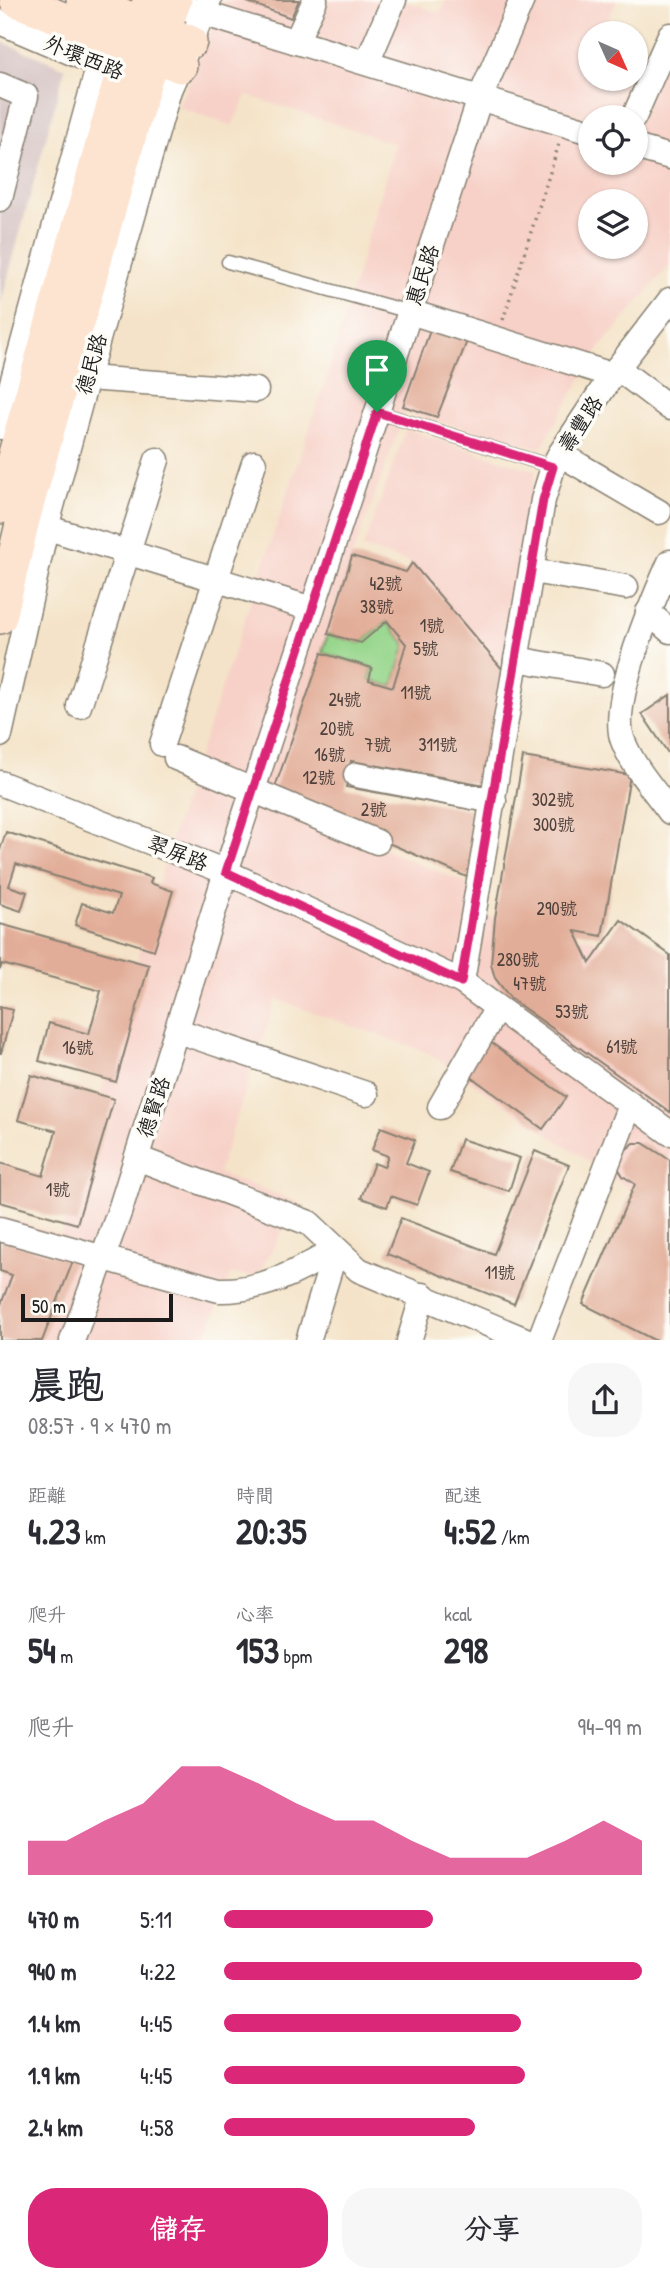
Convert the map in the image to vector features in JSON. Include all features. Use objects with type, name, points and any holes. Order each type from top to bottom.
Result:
[{"type":"street","name":"外環西路","points":[[16,0],[154,34]]},
{"type":"street","points":[[83,0],[154,34],[296,42],[578,128]]},
{"type":"street","points":[[296,42],[315,0]]},
{"type":"street","points":[[367,63],[394,0]]},
{"type":"street","name":"惠民路","points":[[226,872],[480,98],[522,0]]},
{"type":"street","name":"外環西路","points":[[0,22],[154,34]]},
{"type":"street","name":"德民路","points":[[0,617],[17,517],[52,370],[154,34]]},
{"type":"street","name":"德民路","points":[[0,427],[52,370],[154,34]]},
{"type":"street","points":[[639,105],[670,35]]},
{"type":"street","points":[[0,85],[26,96],[0,200]]},
{"type":"street","points":[[648,151],[670,157]]},
{"type":"street","name":"壽豐路","points":[[461,982],[494,801],[543,500],[556,461],[614,372],[670,300]]},
{"type":"street","points":[[410,312],[614,372],[670,408]]},
{"type":"street","points":[[52,370],[256,390]]},
{"type":"street","points":[[79,706],[157,460]]},
{"type":"street","points":[[556,461],[659,512]]},
{"type":"street","points":[[254,463],[216,579],[169,751],[377,842]]},
{"type":"street","points":[[17,517],[313,609]]},
{"type":"street","name":"德民路","points":[[0,735],[17,517]]},
{"type":"street","points":[[670,562],[648,612],[626,679],[620,719],[622,739],[640,771],[670,812]]},
{"type":"street","points":[[532,571],[626,587]]},
{"type":"street","points":[[648,612],[670,631]]},
{"type":"street","points":[[516,659],[602,674]]},
{"type":"street","points":[[356,775],[494,801]]},
{"type":"street","name":"翠屏路","points":[[0,783],[226,872],[461,982],[670,1133]]},
{"type":"street","name":"德賢路","points":[[72,1340],[137,1158],[226,872]]},
{"type":"street","points":[[440,1107],[497,1008]]},
{"type":"street","points":[[178,1031],[366,1094]]},
{"type":"street","points":[[539,1340],[630,1105]]},
{"type":"street","points":[[137,1158],[309,1223],[359,1269],[528,1340]]},
{"type":"street","points":[[0,1229],[219,1290],[239,1290],[302,1270],[336,1249]]},
{"type":"street","points":[[308,1340],[336,1249]]},
{"type":"street","points":[[409,1340],[423,1295]]},
{"type":"lane","points":[[228,262],[410,312]]},
{"type":"lane","points":[[377,412],[556,461]]},
{"type":"path","points":[[497,339],[565,124]]},
{"type":"shaded area","points":[[224,0],[402,0],[440,13],[446,0],[617,0],[607,21],[578,21],[578,91],[648,91],[648,52],[659,20],[670,23],[670,265],[598,350],[541,448],[405,413],[352,557],[269,803],[464,882],[489,916],[595,940],[670,993],[670,1217],[429,1053],[276,999],[218,1173],[299,1202],[257,1277],[231,1274],[204,1340],[0,1340],[0,1216],[61,1235],[173,832],[326,379],[395,144],[247,95],[232,126],[178,107]]},
{"type":"shaded area","points":[[0,41],[65,68],[0,306]]},
{"type":"shaded area","points":[[406,429],[536,471],[503,670],[412,563],[363,548]]},
{"type":"green space","points":[[387,621],[406,644],[393,687],[369,680],[372,668],[322,653],[328,634],[361,643]]},
{"type":"building","points":[[242,0],[299,0],[291,18]]},
{"type":"building","points":[[432,325],[469,336],[437,417],[403,406]]},
{"type":"building","points":[[352,556],[406,572],[412,563],[503,670],[485,785],[351,761],[346,787],[480,811],[469,878],[273,793],[322,653],[372,668],[369,680],[393,687],[406,644],[387,621],[361,643],[328,634]]},
{"type":"building","points":[[670,695],[670,756],[642,714]]},
{"type":"building","points":[[523,757],[630,775],[602,936],[575,931],[590,963],[621,920],[670,955],[670,1112],[511,999],[495,978],[491,964],[495,918]]},
{"type":"building","points":[[6,832],[152,878],[150,883],[173,891],[154,950],[75,925],[82,903],[113,913],[119,896],[16,864],[9,886],[27,892],[21,911],[0,904],[0,850]]},
{"type":"building","points":[[0,924],[149,965],[116,1082],[39,1061],[49,1023],[89,1034],[101,991],[2,964],[0,970]]},
{"type":"building","points":[[0,1007],[13,1010],[1,1053],[0,1053]]},
{"type":"building","points":[[486,1039],[566,1097],[543,1129],[463,1071]]},
{"type":"building","points":[[31,1075],[114,1099],[77,1224],[0,1202],[0,1163],[43,1176],[56,1131],[18,1120]]},
{"type":"building","points":[[381,1127],[415,1140],[406,1163],[429,1172],[417,1205],[391,1196],[387,1207],[361,1198],[374,1163],[384,1167],[388,1156],[372,1150]]},
{"type":"building","points":[[461,1139],[520,1158],[509,1191],[450,1172]]},
{"type":"building","points":[[634,1143],[643,1143],[670,1160],[670,1340],[654,1340],[583,1304],[635,1184],[623,1176],[618,1168],[623,1152]]},
{"type":"building","points":[[535,1151],[569,1165],[514,1304],[387,1254],[401,1218],[494,1254]]},
{"type":"building","points":[[0,1240],[73,1261],[42,1340],[0,1340],[0,1307],[12,1275],[0,1271]]},
{"type":"route","points":[[377,412],[553,467],[543,500],[494,801],[461,982],[226,872],[377,412]]}]
